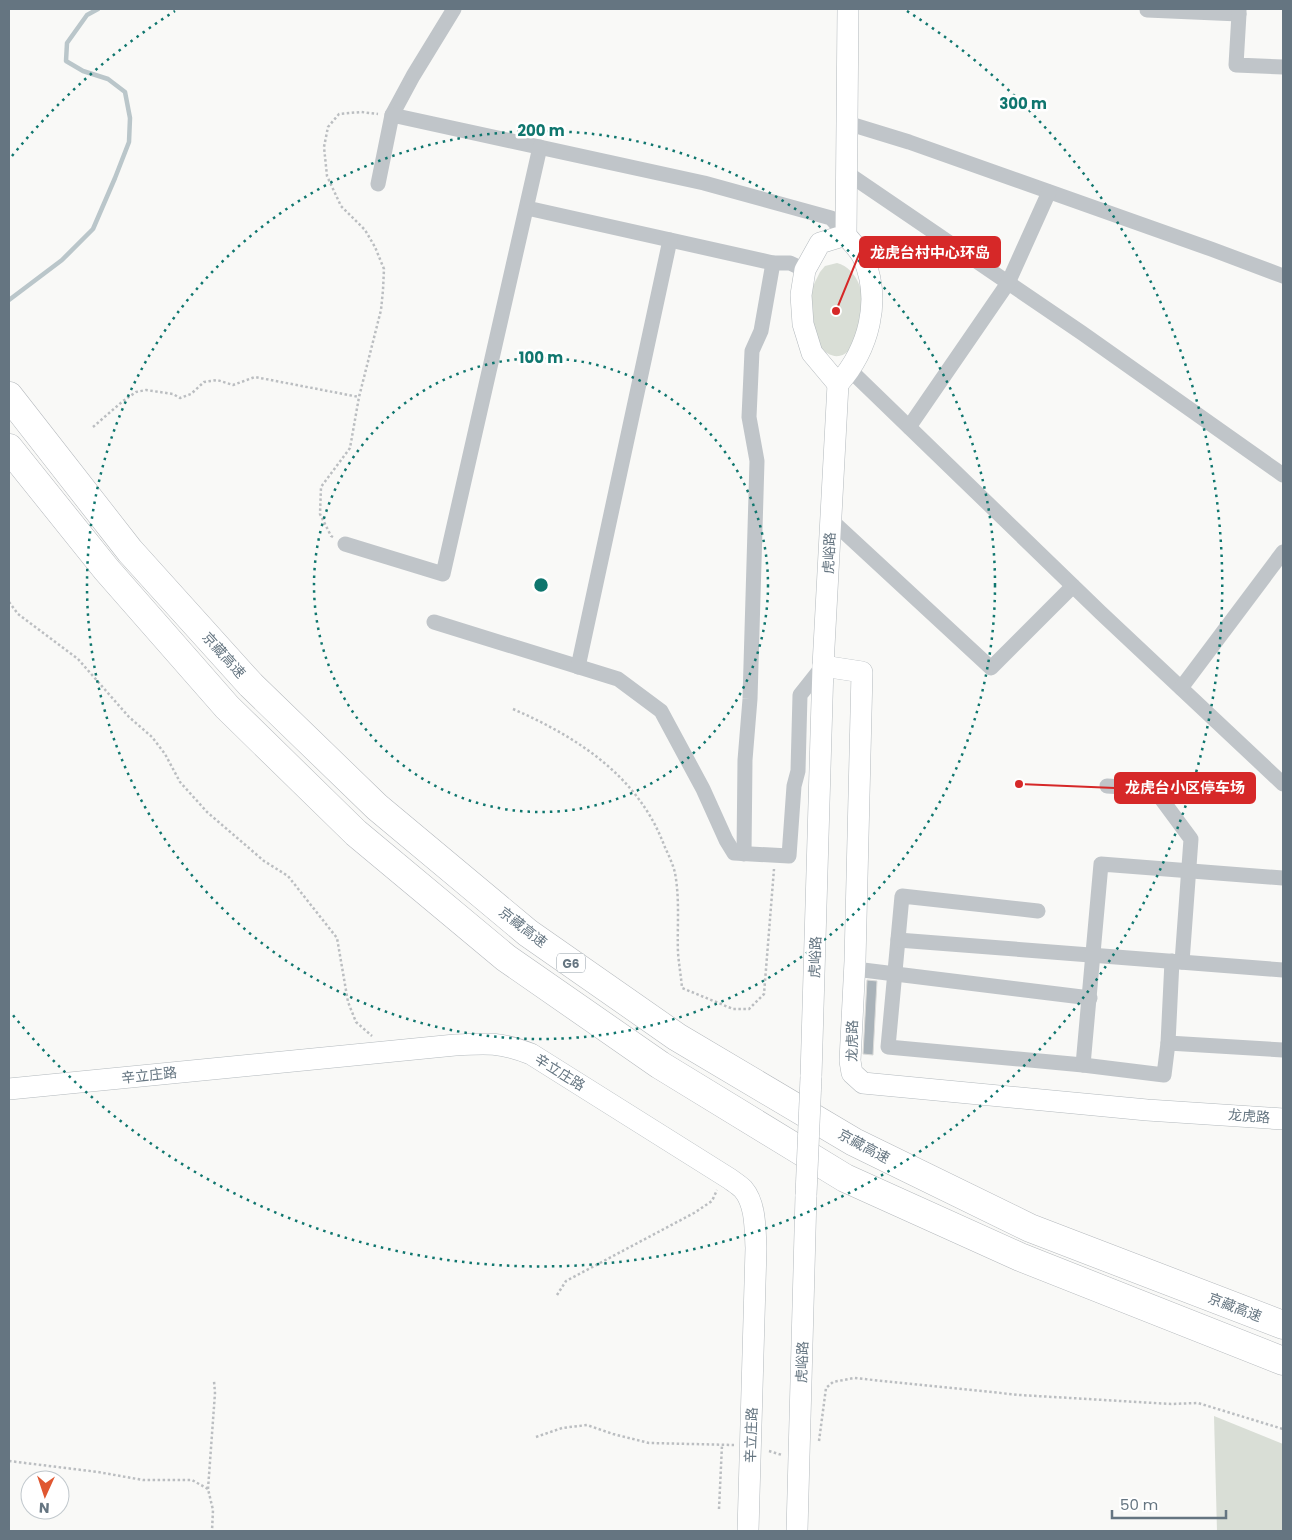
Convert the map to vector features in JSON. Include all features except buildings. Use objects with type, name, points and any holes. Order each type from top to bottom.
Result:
[{"type":"highway","name":"京藏高速","points":[[9,396],[130,550],[251,686],[377,807],[528,933],[677,1037],[854,1142],[1030,1228],[1283,1326]]},
{"type":"highway","name":"G6","points":[[9,448],[106,570],[227,707],[356,833],[506,958],[660,1065],[846,1178],[1020,1257],[1283,1361]]},
{"type":"street","points":[[378,184],[392,115],[413,76],[454,9]]},
{"type":"street","points":[[846,235],[848,9]]},
{"type":"street","points":[[1147,10],[1239,11],[1236,65],[1283,68]]},
{"type":"street","points":[[392,115],[704,183],[831,218],[862,255],[870,281],[873,306],[868,329],[844,377]]},
{"type":"street","points":[[847,123],[909,142],[1283,276]]},
{"type":"street","points":[[345,544],[443,574],[540,147]]},
{"type":"street","points":[[847,173],[1082,333],[1283,475]]},
{"type":"street","points":[[909,427],[1008,283],[1049,192]]},
{"type":"street","points":[[527,208],[773,263],[790,263],[805,270]]},
{"type":"street","points":[[846,235],[820,243],[805,270],[801,295],[803,324],[812,353],[909,427],[1181,688],[1281,777]]},
{"type":"street","points":[[578,667],[670,240]]},
{"type":"street","points":[[744,854],[745,760],[750,699],[757,461],[749,417],[751,370],[752,351],[761,331],[773,263]]},
{"type":"street","name":"虎峪路","points":[[797,1531],[824,666],[831,520],[844,377]]},
{"type":"street","points":[[831,520],[991,668],[1073,586]]},
{"type":"street","points":[[1181,688],[1283,552]]},
{"type":"street","points":[[434,622],[618,679],[661,711],[703,789],[734,854],[789,856],[794,786],[798,771],[800,695],[824,666]]},
{"type":"street","name":"龙虎路","points":[[824,666],[862,672],[855,969],[850,1061],[852,1073],[863,1082],[1148,1110],[1283,1118]]},
{"type":"street","points":[[1038,911],[902,896],[888,1047],[1164,1074],[1190,871],[1191,839],[1154,789],[1107,786]]},
{"type":"street","points":[[1084,1065],[1101,864],[1283,878]]},
{"type":"street","points":[[898,940],[1283,970]]},
{"type":"street","points":[[855,969],[1090,998]]},
{"type":"street","name":"辛立庄路","points":[[9,1089],[485,1043],[509,1045],[531,1054],[724,1176],[743,1190],[750,1204],[754,1222],[756,1248],[748,1531]]},
{"type":"street","points":[[1168,1043],[1283,1050]]},
{"type":"path","points":[[345,544],[330,536],[320,514],[321,487],[350,448],[358,397],[382,310],[384,269],[375,247],[365,230],[341,206],[327,176],[324,148],[328,127],[339,114],[361,112],[392,115]]},
{"type":"path","points":[[92,427],[136,392],[146,390],[173,394],[180,398],[191,394],[204,382],[217,380],[233,385],[255,377],[358,397]]},
{"type":"path","points":[[9,602],[18,614],[78,659],[129,717],[152,737],[165,754],[180,782],[207,812],[264,861],[288,876],[337,938],[348,1002],[356,1022],[376,1039],[380,1052]]},
{"type":"path","points":[[512,708],[546,724],[604,761],[637,794],[659,830],[675,872],[678,909],[678,954],[682,988],[733,1009],[749,1009],[764,994],[776,855]]},
{"type":"path","points":[[558,1295],[566,1281],[694,1213],[712,1201],[724,1176]]},
{"type":"path","points":[[819,1444],[826,1388],[833,1382],[854,1378],[1020,1395],[1171,1404],[1198,1403],[1283,1429]]},
{"type":"path","points":[[212,1531],[213,1510],[208,1490],[215,1393],[214,1381]]},
{"type":"path","points":[[536,1437],[562,1428],[587,1425],[649,1443],[750,1445],[799,1459]]},
{"type":"path","points":[[719,1509],[722,1445]]},
{"type":"path","points":[[9,1461],[98,1472],[144,1480],[192,1480],[208,1490]]},
{"type":"shaded area","points":[[837,263],[844,266],[856,277],[862,293],[864,310],[863,318],[850,348],[843,355],[833,356],[819,347],[809,305],[813,286],[820,272],[825,266]]},
{"type":"shaded area","points":[[1214,1416],[1283,1444],[1283,1531],[1217,1531]]},
{"type":"waterway","points":[[9,300],[62,260],[93,229],[129,142],[130,118],[125,92],[108,79],[83,71],[66,61],[67,43],[87,15],[98,9]]},
{"type":"place","name":"龙虎台村中心环岛","points":[[836,311]]},
{"type":"place","name":"龙虎台小区停车场","points":[[1019,784]]}]
